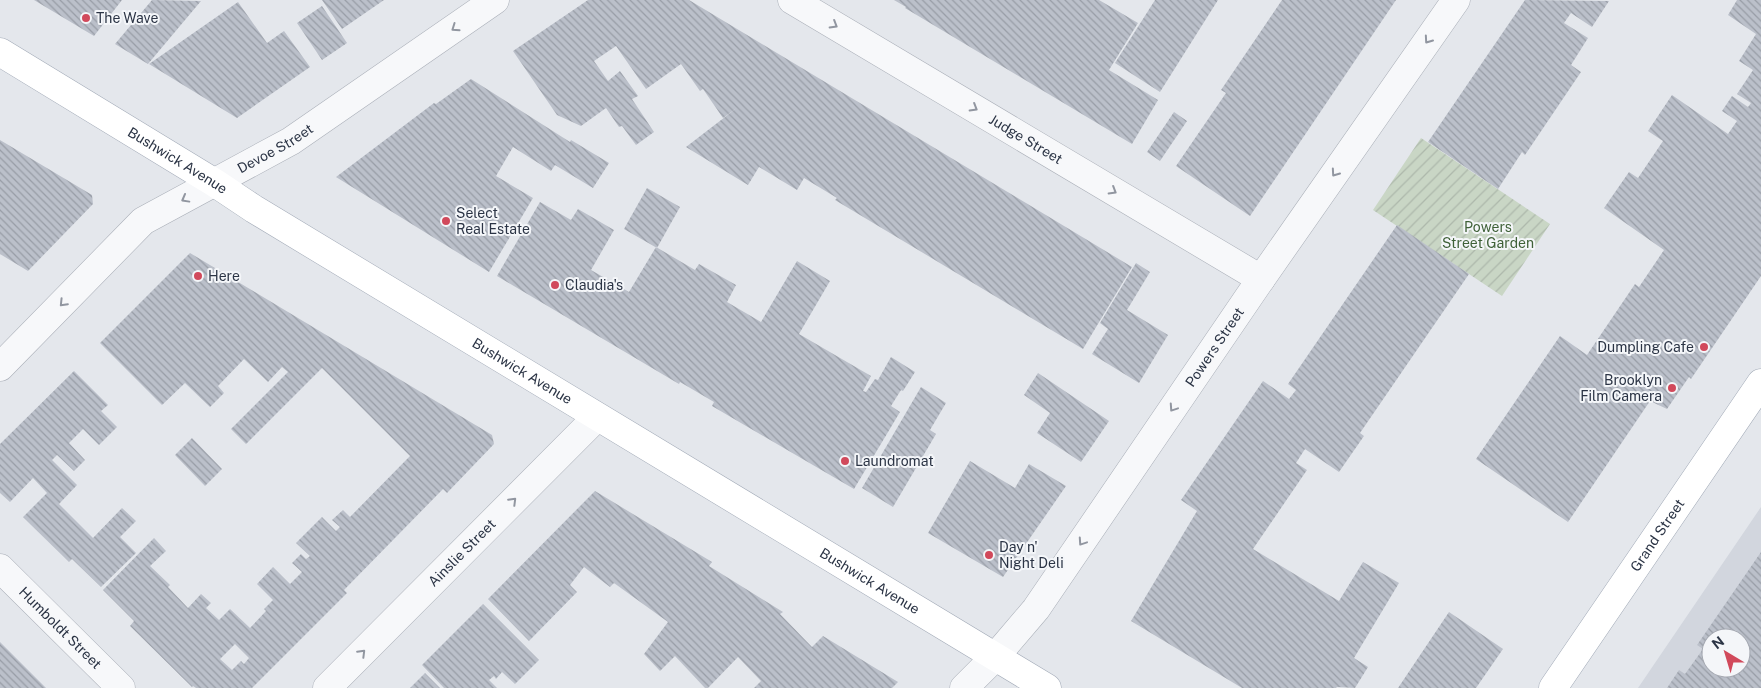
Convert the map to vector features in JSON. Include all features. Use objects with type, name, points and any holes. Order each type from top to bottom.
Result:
[{"type":"main road","name":"Bushwick Avenue","points":[[0,52],[254,209],[1047,688]]},
{"type":"main road","name":"Grand Street","points":[[1553,688],[1761,383]]},
{"type":"street","name":"Devoe Street","points":[[0,368],[143,221],[291,141],[495,0]]},
{"type":"street","name":"Judge Street","points":[[792,0],[1261,279]]},
{"type":"street","name":"Powers Street","points":[[964,688],[996,656],[1036,610],[1261,279],[1456,0]]},
{"type":"street","name":"Ainslie Street","points":[[327,688],[597,417]]},
{"type":"street","name":"Humboldt Street","points":[[0,568],[121,688]]},
{"type":"shaded area","points":[[1761,507],[1761,688],[1638,688]]},
{"type":"green space","name":"Powers Street Garden","points":[[1421,138],[1550,224],[1502,296],[1373,210]]},
{"type":"building","name":"The Wave","points":[[34,0],[122,0],[94,36]]},
{"type":"building","points":[[152,0],[201,1],[148,64],[115,44]]},
{"type":"building","points":[[322,0],[384,0],[342,29]]},
{"type":"building","points":[[588,0],[689,0],[1132,267],[1083,349],[835,200],[837,198],[804,178],[797,190],[759,167],[748,185],[686,147],[738,107],[723,118],[703,89],[700,91],[681,64],[646,89],[616,46],[594,61],[608,81],[620,71],[638,96],[632,99],[654,132],[636,145],[622,126],[619,127],[606,108],[581,126],[557,115],[513,51]]},
{"type":"building","points":[[894,0],[1099,0],[1138,23],[1109,70],[1158,100],[1132,144]]},
{"type":"building","points":[[1155,0],[1218,0],[1160,92],[1115,63]]},
{"type":"building","points":[[1282,0],[1396,0],[1250,216],[1176,166],[1226,93],[1221,90]]},
{"type":"building","points":[[1525,0],[1609,1],[1592,27],[1571,13],[1564,23],[1588,38],[1571,65],[1581,72],[1525,155],[1522,152],[1498,189],[1428,142]]},
{"type":"building","points":[[1737,0],[1761,0],[1761,276],[1691,379],[1689,377],[1667,409],[1650,401],[1568,522],[1476,459],[1560,336],[1587,355],[1635,284],[1639,287],[1664,250],[1604,208],[1629,172],[1638,178],[1663,141],[1648,131],[1672,95],[1728,134],[1737,121],[1722,111],[1732,96],[1748,107],[1751,103],[1737,94],[1753,70],[1739,61],[1756,34],[1728,15]]},
{"type":"building","points":[[238,2],[267,43],[284,31],[310,67],[237,118],[149,64]]},
{"type":"building","points":[[322,6],[347,43],[322,60],[297,23]]},
{"type":"building","points":[[471,79],[570,142],[571,140],[609,163],[593,188],[555,165],[551,171],[513,147],[496,176],[533,198],[489,272],[336,177],[434,103],[436,104]]},
{"type":"building","points":[[1174,112],[1187,121],[1160,161],[1147,152]]},
{"type":"building","points":[[0,140],[92,195],[93,204],[28,271],[0,254]]},
{"type":"building","points":[[647,188],[680,207],[657,248],[624,229]]},
{"type":"building","points":[[540,202],[571,220],[578,209],[614,230],[591,270],[629,292],[656,247],[695,270],[699,264],[736,285],[727,302],[761,322],[797,261],[830,281],[799,334],[871,376],[863,391],[866,392],[875,379],[878,380],[891,357],[915,372],[891,406],[900,412],[854,489],[712,406],[714,402],[680,382],[679,384],[497,276]]},
{"type":"building","points":[[1397,225],[1469,274],[1360,433],[1364,436],[1339,472],[1305,449],[1296,463],[1307,470],[1253,549],[1339,601],[1363,562],[1399,583],[1354,658],[1368,667],[1355,688],[1242,688],[1131,621],[1197,511],[1181,500],[1263,381],[1289,399],[1296,390],[1288,384]]},
{"type":"building","points":[[190,253],[492,435],[494,444],[447,493],[443,489],[344,590],[347,593],[252,688],[192,687],[130,626],[134,621],[103,590],[154,538],[166,551],[150,566],[170,585],[168,587],[188,608],[201,594],[211,603],[206,608],[219,620],[230,609],[250,628],[266,611],[264,609],[273,600],[257,584],[273,567],[290,584],[302,572],[292,563],[301,554],[306,559],[310,556],[296,543],[322,517],[336,531],[340,527],[332,520],[343,510],[350,517],[410,456],[322,368],[246,444],[231,429],[288,372],[282,367],[268,382],[244,359],[218,386],[224,393],[210,407],[185,383],[162,405],[100,343]],"holes":[[[235,644],[249,658],[244,664],[241,661],[232,670],[220,659]]]},
{"type":"building","points":[[1136,263],[1150,272],[1127,310],[1168,335],[1139,383],[1092,354],[1108,329],[1100,323]]},
{"type":"building","points":[[74,371],[108,405],[101,411],[117,427],[99,445],[83,429],[69,443],[85,460],[74,471],[57,455],[52,460],[77,485],[59,504],[93,538],[122,508],[136,521],[120,537],[136,553],[101,587],[72,559],[69,562],[23,517],[47,493],[33,478],[10,502],[0,493],[0,444]]},
{"type":"building","points":[[1038,373],[1109,421],[1081,462],[1037,433],[1050,413],[1024,395]]},
{"type":"building","points":[[921,387],[946,403],[930,430],[936,434],[893,507],[862,488]]},
{"type":"building","points":[[192,438],[222,469],[205,486],[175,455]]},
{"type":"building","points":[[970,461],[1015,488],[1029,464],[1066,486],[1003,577],[928,533]]},
{"type":"building","points":[[595,491],[712,562],[709,566],[783,612],[780,614],[812,647],[823,636],[898,682],[892,688],[754,688],[761,681],[738,657],[708,688],[705,688],[675,656],[660,671],[644,654],[668,622],[614,583],[610,587],[584,567],[570,585],[577,592],[529,641],[488,599]]},
{"type":"building","points":[[1761,552],[1761,688],[1667,688],[1679,670],[1685,674],[1701,652],[1701,678],[1751,678],[1751,628],[1709,628]]},
{"type":"building","points":[[483,604],[539,660],[515,684],[502,672],[496,679],[494,676],[489,680],[497,688],[444,688],[422,665]]},
{"type":"building","points":[[1449,612],[1503,649],[1476,688],[1398,688]]},
{"type":"building","points":[[1701,639],[1701,648],[1697,645]]},
{"type":"building","points":[[0,642],[46,688],[0,688]]},
{"type":"building","points":[[425,673],[440,688],[410,688]]},
{"type":"place","name":"The Wave","points":[[86,18]]},
{"type":"place","name":"Select Real Estate","points":[[446,221]]},
{"type":"place","name":"Here","points":[[198,276]]},
{"type":"place","name":"Claudia's","points":[[555,285]]},
{"type":"place","name":"Dumpling Cafe","points":[[1704,347]]},
{"type":"place","name":"Brooklyn Film Camera","points":[[1672,388]]},
{"type":"place","name":"Laundromat","points":[[845,461]]},
{"type":"place","name":"Day n' Night Deli","points":[[989,555]]}]
